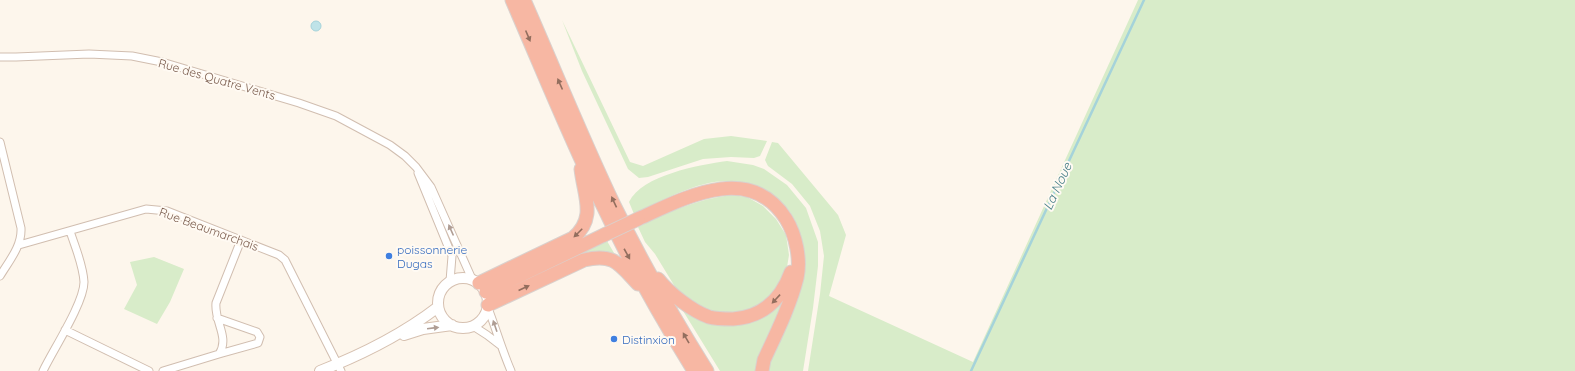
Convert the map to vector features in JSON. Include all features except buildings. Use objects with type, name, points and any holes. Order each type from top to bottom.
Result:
[{"type":"highway","points":[[512,0],[579,156],[620,242],[650,297],[694,371]]},
{"type":"highway","points":[[524,0],[608,190],[644,262],[688,341],[707,371]]},
{"type":"highway","points":[[483,293],[573,238],[580,232],[588,217],[588,209],[579,156]]},
{"type":"highway","points":[[483,293],[604,234],[694,194],[709,190],[733,188],[745,189],[770,201],[782,214],[789,224],[794,237],[797,254],[797,277],[791,297],[764,360],[762,371]]},
{"type":"highway","points":[[644,262],[660,281],[677,297],[696,311],[710,317],[728,319],[747,318],[763,310],[782,292],[792,269],[794,237]]},
{"type":"highway","points":[[483,293],[595,257],[608,258],[614,261],[650,297]]},
{"type":"street","name":"Rue des Quatre Vents","points":[[0,57],[89,54],[132,56],[162,62],[300,103],[336,116],[390,145],[405,156],[416,167],[431,187],[483,293],[500,345],[511,371]]},
{"type":"street","points":[[0,142],[21,228],[19,245],[0,276]]},
{"type":"street","name":"Rue des Quatre Vents","points":[[416,167],[452,256],[450,281]]},
{"type":"street","name":"Rue Beaumarchais","points":[[19,245],[146,209],[156,209],[167,212],[241,240],[279,255],[285,260],[339,368]]},
{"type":"street","points":[[43,371],[82,294],[84,283],[82,271],[70,231]]},
{"type":"street","points":[[219,354],[223,348],[224,341],[215,311],[216,303],[241,240]]},
{"type":"street","points":[[464,277],[483,293],[484,317],[473,326],[459,328],[446,322],[441,315],[438,307],[438,299],[444,286],[450,281],[464,277]]},
{"type":"street","points":[[320,371],[339,368],[421,320],[438,307]]},
{"type":"street","points":[[163,371],[258,343],[260,337],[257,332],[217,318]]},
{"type":"street","points":[[387,340],[423,329],[452,325]]},
{"type":"street","points":[[473,326],[500,345]]},
{"type":"street","points":[[65,330],[149,371]]},
{"type":"green space","points":[[1138,0],[1575,0],[1575,371],[808,371],[820,294],[824,256],[820,231],[810,206],[792,184],[768,166],[765,160],[772,142],[778,143],[838,215],[846,235],[829,296],[973,362]]},
{"type":"green space","points":[[562,20],[630,162],[643,166],[704,139],[731,136],[767,141],[760,156],[754,158],[731,157],[703,159],[648,177],[639,178],[628,169],[582,71]]},
{"type":"green space","points":[[727,161],[753,165],[764,169],[787,185],[806,208],[818,242],[818,266],[803,371],[769,371],[768,367],[802,243],[798,227],[792,214],[782,203],[769,193],[752,185],[735,181],[700,185],[667,198],[634,214],[629,202],[636,193],[658,178],[702,165]]},
{"type":"green space","points":[[731,195],[747,197],[763,206],[776,219],[786,235],[789,255],[786,273],[778,288],[760,305],[746,313],[725,315],[699,309],[680,295],[655,254],[645,242],[638,227],[683,207]]},
{"type":"green space","points":[[607,241],[617,258],[601,254],[506,290]]},
{"type":"green space","points":[[154,257],[184,269],[170,302],[157,324],[124,309],[137,285],[130,262]]},
{"type":"green space","points":[[788,296],[759,371],[720,371],[680,306],[721,323]]},
{"type":"water","points":[[314,21],[318,21],[321,26],[318,31],[314,31],[311,28],[311,24]]},
{"type":"waterway","name":"La Noue","points":[[971,371],[1144,0]]},
{"type":"place","name":"poissonnerie Dugas","points":[[389,256]]},
{"type":"place","name":"Distinxion","points":[[614,339]]}]
